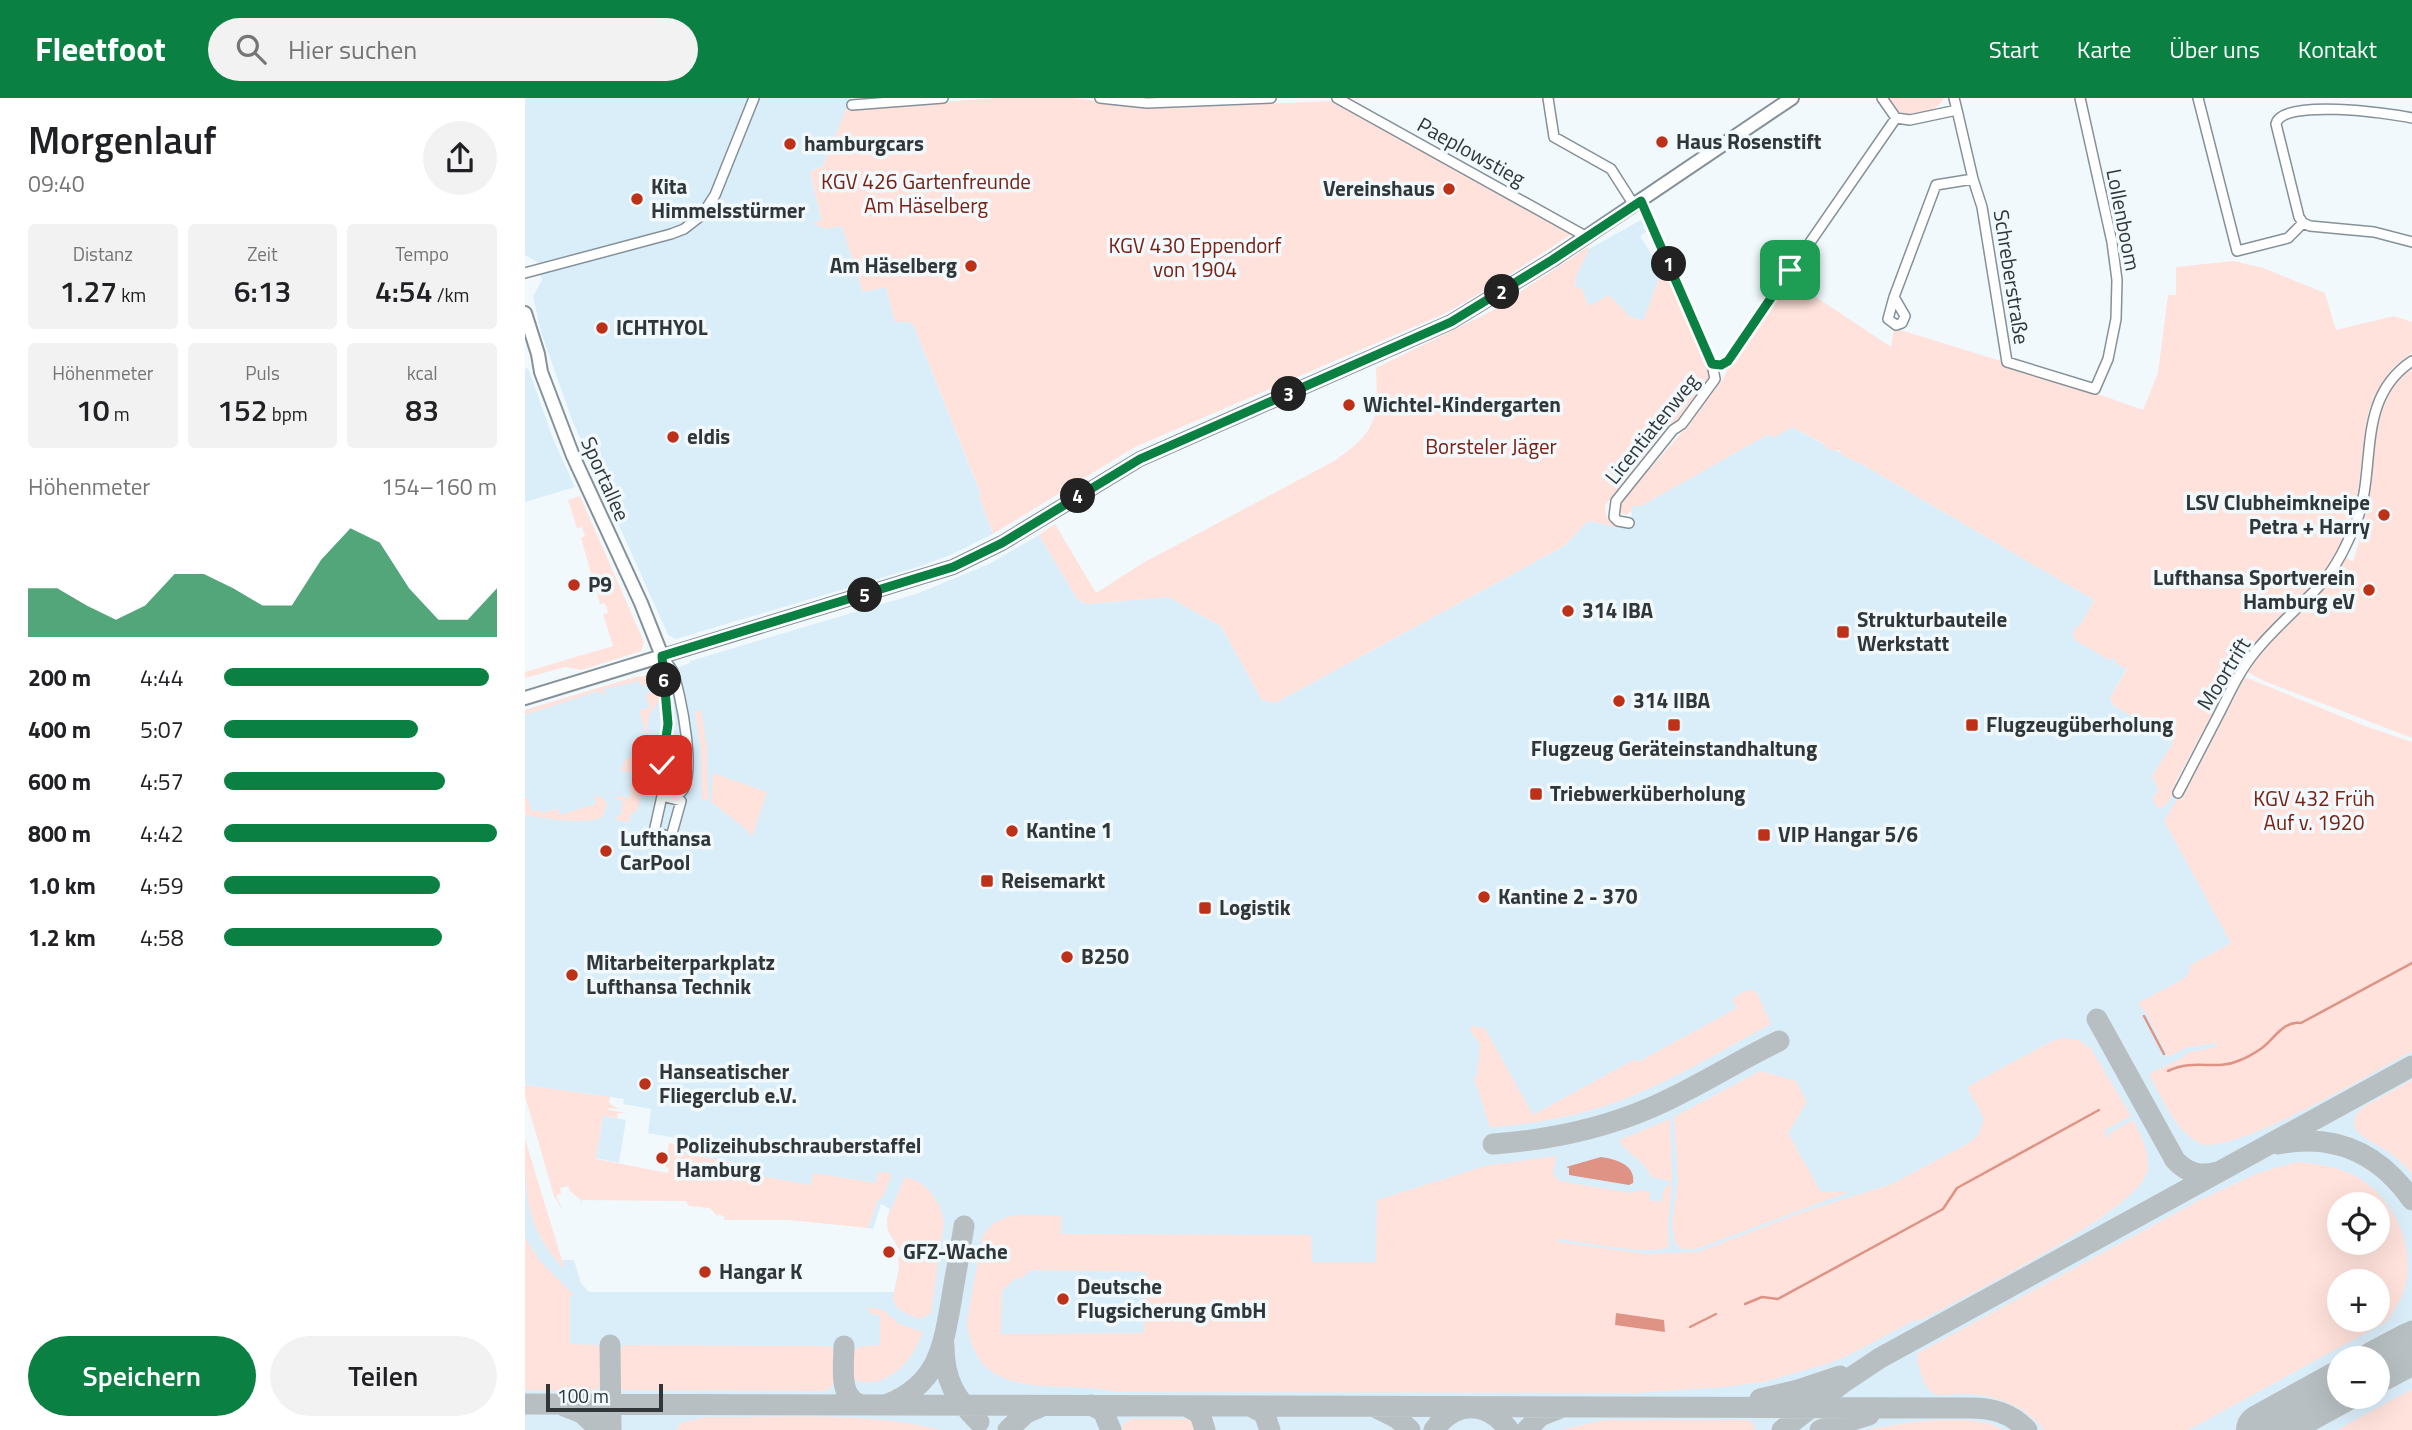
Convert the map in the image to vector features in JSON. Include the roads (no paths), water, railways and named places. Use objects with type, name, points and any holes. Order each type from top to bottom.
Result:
[{"type":"street","points":[[525,273],[671,234],[694,222],[706,210],[715,195],[754,98]]},
{"type":"street","points":[[852,105],[943,98]]},
{"type":"street","points":[[1100,98],[1147,103],[1271,98]]},
{"type":"street","name":"Paeplowstieg","points":[[1337,98],[1587,237]]},
{"type":"street","points":[[1548,98],[1554,137],[1611,169],[1638,203],[1712,364]]},
{"type":"street","points":[[525,698],[953,567],[1002,543],[1150,454],[1451,322],[1484,304],[1793,98]]},
{"type":"street","points":[[1882,98],[1896,118],[1910,120],[1957,110]]},
{"type":"street","name":"Schreberstraße","points":[[1954,98],[1982,207],[2007,362],[2095,389]]},
{"type":"street","name":"Lollenboom","points":[[2080,98],[2112,242],[2117,279],[2116,319],[2108,359],[2095,389]]},
{"type":"street","points":[[2198,98],[2237,251],[2288,237],[2302,223]]},
{"type":"street","points":[[2412,118],[2320,107],[2287,111],[2277,118],[2302,223],[2374,232],[2412,242]]},
{"type":"street","name":"Licentiatenweg","points":[[1629,523],[1618,521],[1614,517],[1616,501],[1673,430],[1682,424],[1715,379],[1712,364],[1721,365],[1728,361],[1896,118]]},
{"type":"street","points":[[1895,297],[1936,185],[1973,179]]},
{"type":"street","name":"Sportallee","points":[[525,313],[541,372],[569,447],[662,656]]},
{"type":"street","name":"Moortrift","points":[[2178,793],[2235,682],[2253,653],[2322,583],[2341,556],[2357,519],[2371,430],[2379,398],[2391,380],[2412,361]]},
{"type":"street","points":[[662,656],[671,667],[675,681],[687,747],[688,783],[681,793],[674,795],[658,789],[668,724],[662,656]]},
{"type":"street","points":[[662,796],[681,801],[671,837],[656,835],[654,832],[662,796]]},
{"type":"waterway","points":[[2168,1071],[2187,1065],[2221,1065],[2241,1060],[2262,1048],[2289,1024],[2301,1023],[2412,963]]},
{"type":"waterway","points":[[2144,1016],[2164,1054]]},
{"type":"waterway","points":[[1745,1304],[1762,1297],[1778,1299],[1943,1209],[1957,1188],[2099,1110]]},
{"type":"waterway","points":[[1690,1327],[1716,1314]]},
{"type":"place","name":"Haus Rosenstift","points":[[1662,142]]},
{"type":"place","name":"hamburgcars","points":[[790,144]]},
{"type":"place","name":"Vereinshaus","points":[[1449,189]]},
{"type":"place","name":"Kita Himmelsstürmer","points":[[637,199]]},
{"type":"place","name":"Am Häselberg","points":[[971,266]]},
{"type":"place","name":"ICHTHYOL","points":[[602,328]]},
{"type":"place","name":"Wichtel-Kindergarten","points":[[1349,405]]},
{"type":"place","name":"eldis","points":[[673,437]]},
{"type":"place","name":"LSV Clubheimkneipe Petra + Harry","points":[[2384,515]]},
{"type":"place","name":"P9","points":[[574,585]]},
{"type":"place","name":"Lufthansa Sportverein Hamburg eV","points":[[2369,590]]},
{"type":"place","name":"314 IBA","points":[[1568,611]]},
{"type":"place","name":"Strukturbauteile Werkstatt","points":[[1843,632]]},
{"type":"place","name":"314 IIBA","points":[[1619,701]]},
{"type":"place","name":"Flugzeug Geräteinstandhaltung","points":[[1674,725]]},
{"type":"place","name":"Flugzeugüberholung","points":[[1972,725]]},
{"type":"place","name":"Triebwerküberholung","points":[[1536,794]]},
{"type":"place","name":"Kantine 1","points":[[1012,831]]},
{"type":"place","name":"VIP Hangar 5/6","points":[[1764,835]]},
{"type":"place","name":"Lufthansa CarPool","points":[[606,851]]},
{"type":"place","name":"Reisemarkt","points":[[987,881]]},
{"type":"place","name":"Kantine 2 - 370","points":[[1484,897]]},
{"type":"place","name":"Logistik","points":[[1205,908]]},
{"type":"place","name":"B250","points":[[1067,957]]},
{"type":"place","name":"Mitarbeiterparkplatz Lufthansa Technik","points":[[572,975]]},
{"type":"place","name":"Hanseatischer Fliegerclub e.V.","points":[[645,1084]]},
{"type":"place","name":"Polizeihubschrauberstaffel Hamburg","points":[[662,1158]]},
{"type":"place","name":"GFZ-Wache","points":[[889,1252]]},
{"type":"place","name":"Hangar K","points":[[705,1272]]},
{"type":"place","name":"Deutsche Flugsicherung GmbH","points":[[1063,1299]]},
{"type":"park label","name":"KGV 426 Gartenfreunde Am Häselberg","points":[[926,194]]},
{"type":"park label","name":"KGV 430 Eppendorf von 1904","points":[[1195,258]]},
{"type":"park label","name":"Borsteler Jäger","points":[[1491,447]]},
{"type":"park label","name":"KGV 432 Früh Auf v. 1920","points":[[2314,811]]}]
